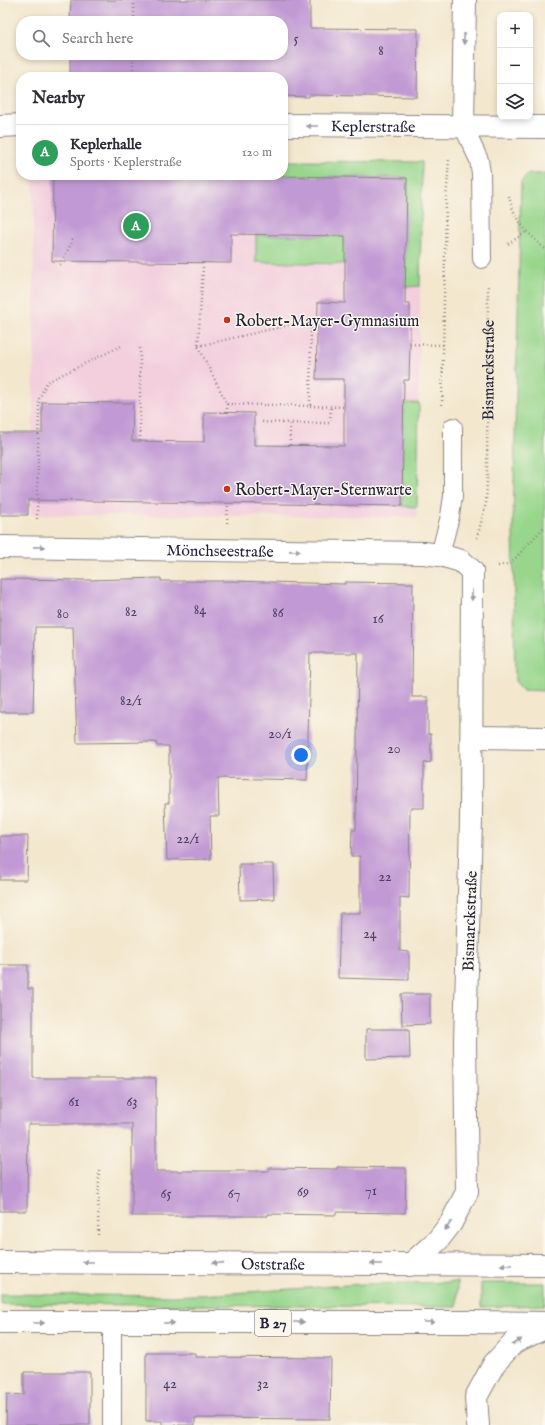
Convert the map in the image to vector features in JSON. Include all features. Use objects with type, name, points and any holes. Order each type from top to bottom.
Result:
[{"type":"street","points":[[463,126],[465,0]]},
{"type":"street","name":"Keplerstraße","points":[[288,125],[545,127]]},
{"type":"street","points":[[0,126],[16,126]]},
{"type":"street","name":"Mönchseestraße","points":[[0,547],[424,553],[440,555]]},
{"type":"street","points":[[440,555],[466,566]]},
{"type":"street","name":"Bismarckstraße","points":[[410,1265],[438,1240],[450,1223],[467,1192],[466,1042],[472,736],[466,566]]},
{"type":"street","points":[[472,736],[545,738]]},
{"type":"street","name":"Oststraße","points":[[0,1262],[545,1265]]},
{"type":"street","name":"B 27","points":[[0,1322],[545,1323]]},
{"type":"street","points":[[478,1425],[476,1397],[494,1364],[514,1342],[545,1328]]},
{"type":"lane","points":[[463,126],[479,160],[481,173],[482,259]]},
{"type":"lane","points":[[440,555],[450,516],[453,496],[453,427]]},
{"type":"lane","points":[[112,1323],[112,1425]]},
{"type":"path","points":[[134,0],[134,16]]},
{"type":"path","points":[[133,60],[133,72]]},
{"type":"path","points":[[442,409],[446,201],[450,160],[463,126]]},
{"type":"path","points":[[509,194],[512,209],[526,232],[545,249]]},
{"type":"path","points":[[60,265],[72,242],[72,237]]},
{"type":"path","points":[[202,263],[204,268],[198,346],[227,404],[227,413]]},
{"type":"path","name":"Bismarckstraße","points":[[466,566],[477,540],[486,503],[488,279]]},
{"type":"path","points":[[198,346],[311,320],[317,320]]},
{"type":"path","points":[[310,406],[311,320]]},
{"type":"path","points":[[410,344],[443,344]]},
{"type":"path","points":[[37,547],[39,399],[46,382],[121,346]]},
{"type":"path","points":[[140,346],[140,441]]},
{"type":"path","points":[[227,404],[344,407]]},
{"type":"path","points":[[262,422],[330,423],[331,406]]},
{"type":"path","points":[[290,423],[290,445]]},
{"type":"path","points":[[466,566],[511,563],[545,526]]},
{"type":"path","points":[[98,1262],[100,1170]]},
{"type":"shaded area","name":"Robert-Mayer-Gymnasium","points":[[288,161],[422,162],[417,517],[31,515],[34,354],[33,180],[288,180]]},
{"type":"green space","points":[[288,161],[422,162],[420,286],[405,287],[407,178],[288,176]]},
{"type":"green space","points":[[527,174],[545,174],[545,691],[523,690],[515,681],[513,521],[521,182]]},
{"type":"green space","points":[[256,235],[345,236],[345,264],[256,262]]},
{"type":"green space","points":[[403,403],[419,403],[417,507],[402,506]]},
{"type":"green space","points":[[457,1282],[457,1307],[0,1304],[0,1294],[172,1296],[363,1284]]},
{"type":"green space","points":[[481,1283],[545,1283],[545,1305],[481,1307]]},
{"type":"building","points":[[71,0],[310,0],[310,28],[418,29],[417,97],[309,95],[309,97],[288,96],[288,72],[70,72],[70,60],[288,60],[288,16],[70,16]]},
{"type":"building","points":[[288,176],[407,178],[405,304],[410,304],[410,344],[409,380],[404,380],[402,506],[28,500],[28,515],[0,515],[0,433],[42,433],[42,402],[133,403],[132,441],[204,442],[204,412],[254,413],[254,445],[344,446],[344,379],[316,379],[318,302],[345,303],[345,236],[231,234],[231,263],[52,261],[53,180],[288,180]]},
{"type":"building","points":[[161,578],[161,581],[345,584],[345,582],[413,583],[412,697],[428,697],[428,734],[431,734],[431,762],[424,763],[424,808],[410,808],[409,898],[400,897],[400,951],[409,952],[409,980],[338,978],[340,913],[360,913],[360,856],[351,856],[352,830],[356,830],[358,653],[310,653],[307,780],[218,778],[219,816],[210,816],[211,859],[167,860],[165,803],[169,803],[169,746],[157,746],[156,742],[77,743],[73,627],[35,627],[33,712],[0,712],[0,579],[88,580]]},
{"type":"building","points":[[0,836],[28,836],[27,880],[0,880]]},
{"type":"building","points":[[239,864],[273,864],[274,899],[240,900]]},
{"type":"building","points":[[0,965],[28,965],[28,989],[33,989],[33,1078],[156,1078],[156,1171],[269,1171],[269,1168],[337,1169],[337,1167],[406,1168],[405,1213],[336,1212],[336,1215],[268,1214],[268,1216],[132,1216],[132,1124],[28,1124],[27,1211],[0,1211]]},
{"type":"building","points":[[401,994],[430,994],[430,1024],[402,1025]]},
{"type":"building","points":[[366,1029],[409,1029],[410,1058],[366,1059]]},
{"type":"building","points":[[146,1353],[195,1353],[195,1357],[331,1358],[330,1419],[195,1418],[195,1425],[162,1425],[162,1421],[146,1421]]},
{"type":"building","points":[[24,1372],[90,1372],[90,1425],[6,1425],[7,1394],[24,1395]]},
{"type":"place","name":"Keplerhalle","points":[[136,226]]},
{"type":"place","name":"Robert-Mayer-Gymnasium","points":[[227,320]]},
{"type":"place","name":"Robert-Mayer-Sternwarte","points":[[227,489]]}]
